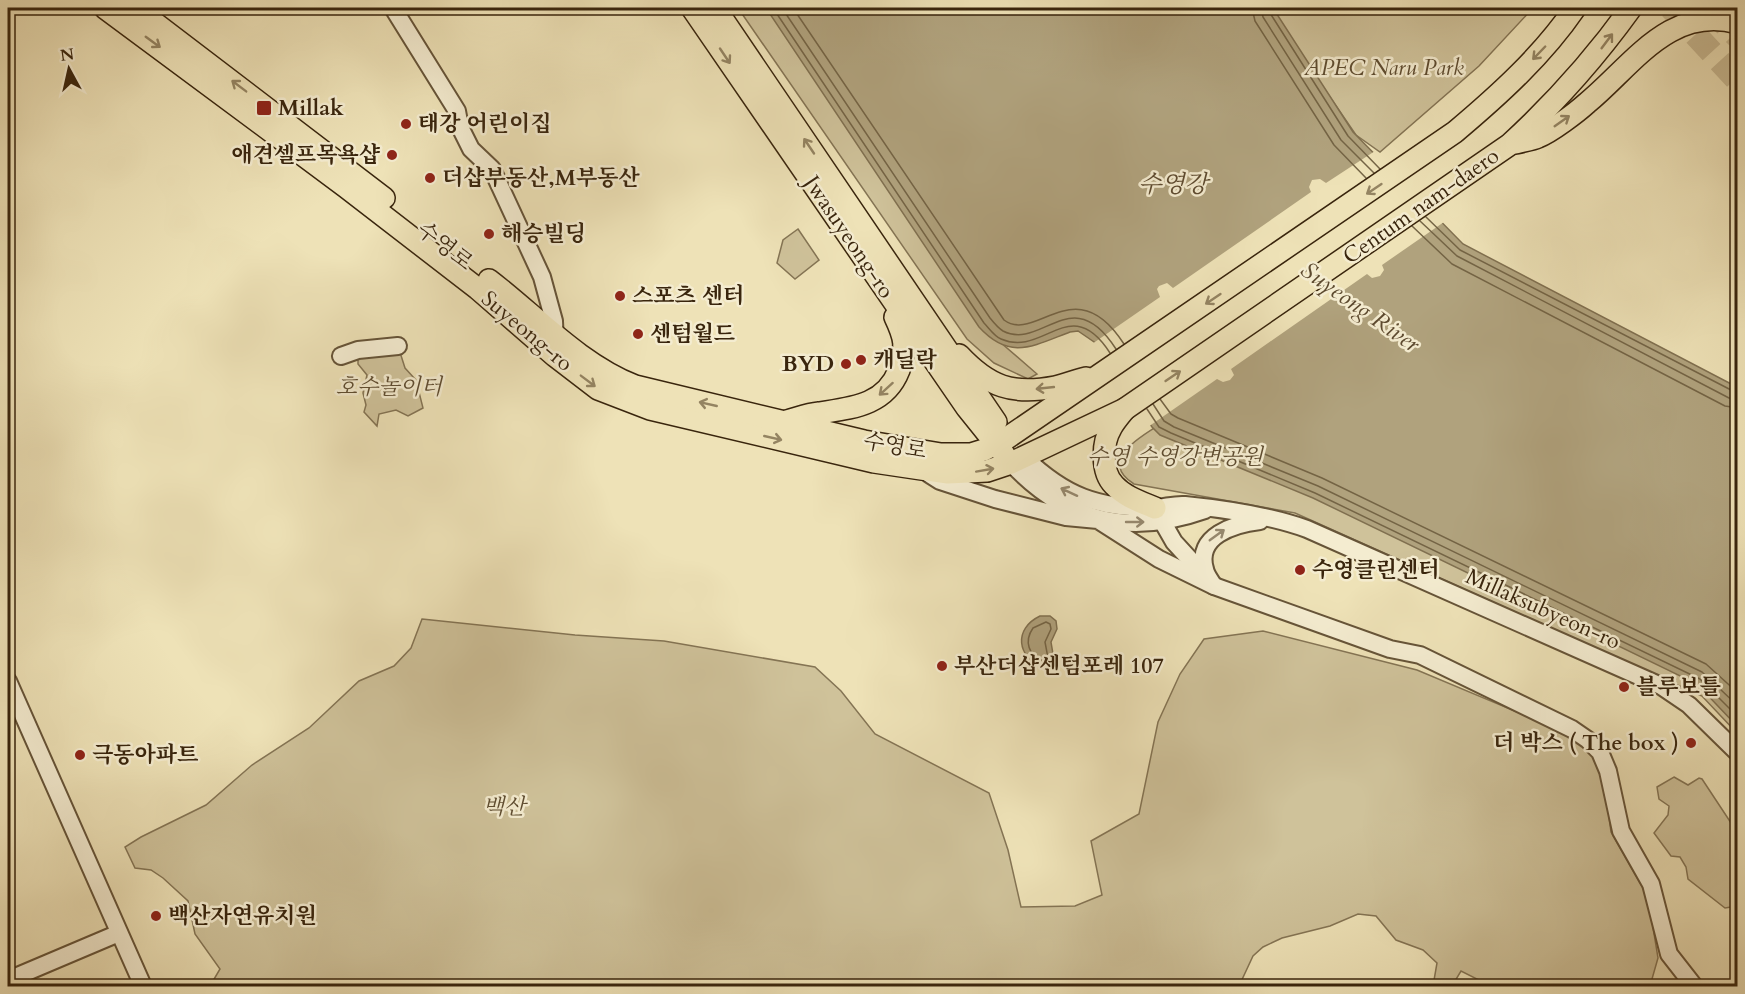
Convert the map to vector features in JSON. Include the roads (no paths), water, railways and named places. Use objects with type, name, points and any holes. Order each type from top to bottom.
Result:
[{"type":"main road","name":"Suyeong-ro","points":[[105,8],[469,281],[555,356],[598,389],[650,409],[874,462],[948,473],[987,471],[1018,461]]},
{"type":"main road","name":"수영로","points":[[135,8],[330,156],[554,334],[611,375],[634,386],[864,441],[941,454],[971,454],[1002,441]]},
{"type":"main road","name":"Jwasuyeong-ro","points":[[692,8],[967,408],[1002,441],[1018,461]]},
{"type":"main road","name":"Jwasuyeong-ro","points":[[715,8],[936,334],[982,404],[1002,441]]},
{"type":"main road","name":"Centum nam-daero","points":[[1002,441],[1422,156],[1486,105],[1544,47],[1575,8]]},
{"type":"main road","name":"Centum nam-daero","points":[[1018,461],[1125,409],[1509,145],[1540,117],[1598,53],[1631,8]]},
{"type":"main road","points":[[1509,145],[1539,136],[1587,103],[1661,35],[1676,27],[1698,21],[1728,20],[1737,23]]},
{"type":"main road","points":[[785,421],[816,413],[850,409],[874,400],[894,382],[902,361],[904,338],[893,312],[890,296]]},
{"type":"main road","points":[[936,334],[968,364],[998,386],[1033,389],[1056,387],[1102,375]]},
{"type":"main road","points":[[1125,409],[1110,429],[1104,446],[1105,466],[1113,484],[1158,515]]},
{"type":"street","points":[[393,8],[456,111],[460,127],[471,149],[492,169],[542,277],[550,301],[555,356]]},
{"type":"street","points":[[341,356],[358,350],[398,346]]},
{"type":"street","name":"Millaksubyeon-ro","points":[[1018,461],[1057,486],[1081,497],[1158,515]]},
{"type":"street","name":"Millaksubyeon-ro","points":[[1018,461],[1029,482],[1054,501],[1098,520],[1158,515],[1183,505],[1282,520],[1307,528],[1661,686],[1689,705],[1737,753]]},
{"type":"street","points":[[922,470],[940,481],[995,499],[1066,517],[1098,520],[1159,559],[1214,586],[1390,649],[1420,655],[1572,729],[1600,752],[1608,771],[1621,831],[1651,884],[1670,954],[1694,987]]},
{"type":"street","points":[[1158,515],[1173,542],[1214,586]]},
{"type":"street","points":[[1214,586],[1205,570],[1203,555],[1209,541],[1235,525],[1282,520]]},
{"type":"street","points":[[8,682],[143,987]]},
{"type":"street","points":[[8,984],[119,933]]},
{"type":"water","points":[[766,8],[1273,8],[1353,132],[1463,244],[1737,387],[1737,726],[1697,684],[1313,498],[1160,435],[1152,427],[1097,344],[1078,331],[1022,348],[1001,344],[990,338],[979,327]]},
{"type":"water","points":[[1040,616],[1050,616],[1056,621],[1057,629],[1051,642],[1054,660],[1043,668],[1028,657],[1022,643],[1025,628]]},
{"type":"tunnel","points":[[1671,8],[1738,81]]},
{"type":"tunnel","points":[[1709,8],[1738,37]]},
{"type":"place","name":"Millak","points":[[264,108]]},
{"type":"place","name":"태강 어린이집","points":[[406,124]]},
{"type":"place","name":"애견셀프목욕샵","points":[[392,155]]},
{"type":"place","name":"더샵부동산,M부동산","points":[[430,178]]},
{"type":"place","name":"해승빌딩","points":[[489,234]]},
{"type":"place","name":"스포츠 센터","points":[[620,296]]},
{"type":"place","name":"센텀월드","points":[[638,334]]},
{"type":"place","name":"캐딜락","points":[[861,360]]},
{"type":"place","name":"BYD","points":[[846,364]]},
{"type":"place","name":"수영클린센터","points":[[1300,570]]},
{"type":"place","name":"부산더샵센텀포레 107","points":[[942,666]]},
{"type":"place","name":"블루보틀","points":[[1624,687]]},
{"type":"place","name":"더 박스 ( The box )","points":[[1691,743]]},
{"type":"place","name":"극동아파트","points":[[80,755]]},
{"type":"place","name":"백산자연유치원","points":[[156,916]]},
{"type":"park label","name":"APEC Naru Park","points":[[1384,68]]},
{"type":"park label","name":"호수놀이터","points":[[389,387]]},
{"type":"park label","name":"수영 수영강변공원","points":[[1175,457]]},
{"type":"park label","name":"백산","points":[[504,807]]},
{"type":"water label","name":"수영강","points":[[1173,184]]},
{"type":"water label","name":"Suyeong River","points":[[1360,307]]}]
